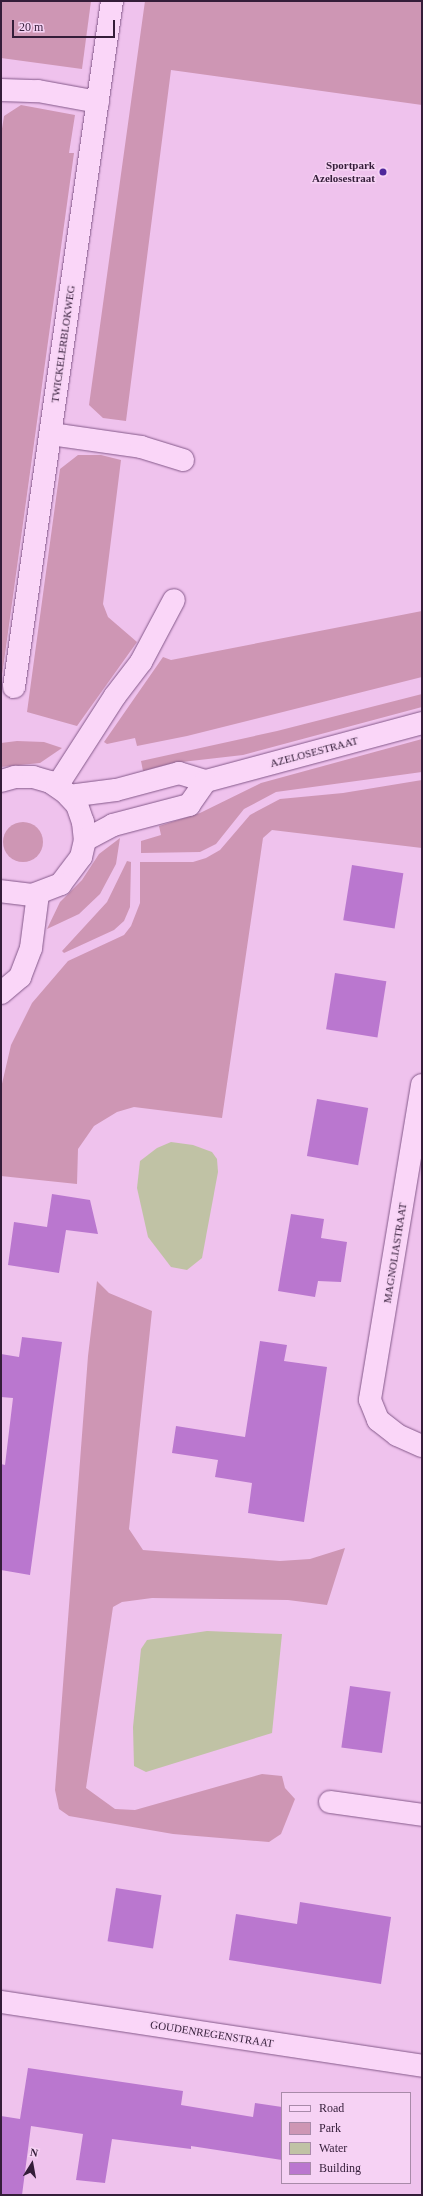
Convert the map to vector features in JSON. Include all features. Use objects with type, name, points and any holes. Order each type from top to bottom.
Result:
[{"type":"street","name":"TWICKELERBLOKWEG","points":[[14,687],[112,1]]},
{"type":"street","points":[[1,90],[38,91],[98,102]]},
{"type":"street","points":[[51,434],[141,447],[183,460]]},
{"type":"street","points":[[63,791],[115,696],[141,662],[174,600]]},
{"type":"street","name":"AZELOSESTRAAT","points":[[206,782],[422,723]]},
{"type":"street","points":[[1,781],[15,777],[33,777],[63,791],[116,790],[179,773],[206,782],[189,805],[113,825],[85,840]]},
{"type":"street","points":[[1,891],[16,895],[38,894],[61,884],[72,873],[81,857],[85,840],[83,822],[63,791]]},
{"type":"street","points":[[2,989],[20,977],[31,948],[38,894]]},
{"type":"street","name":"MAGNOLIASTRAAT","points":[[422,1085],[370,1400],[378,1420],[397,1435],[422,1446]]},
{"type":"street","points":[[330,1802],[422,1815]]},
{"type":"street","name":"GOUDENREGENSTRAAT","points":[[1,2002],[422,2066]]},
{"type":"green space","points":[[1,1],[91,1],[82,69],[1,58]]},
{"type":"green space","points":[[145,1],[422,1],[422,105],[171,70],[126,421],[103,418],[89,405]]},
{"type":"green space","points":[[21,105],[75,115],[69,153],[74,153],[1,683],[1,135],[4,116]]},
{"type":"green space","points":[[78,455],[101,455],[121,460],[103,604],[108,617],[137,642],[77,726],[27,712],[60,469]]},
{"type":"green space","points":[[422,611],[422,677],[187,736],[137,746],[135,738],[107,744],[104,742],[163,657],[171,660]]},
{"type":"green space","points":[[422,694],[422,707],[243,755],[173,763],[143,771],[141,761],[277,731]]},
{"type":"green space","points":[[422,739],[422,772],[276,792],[244,809],[216,844],[200,852],[141,853],[141,841],[161,835],[159,826],[200,813],[261,783]]},
{"type":"green space","points":[[17,741],[44,742],[62,748],[40,763],[1,767],[1,743]]},
{"type":"green space","points":[[422,780],[422,848],[272,830],[263,838],[222,1118],[134,1107],[117,1112],[94,1126],[78,1149],[77,1184],[1,1176],[1,1088],[11,1045],[32,1003],[68,961],[124,935],[131,926],[140,903],[140,862],[193,862],[206,858],[220,850],[250,815],[280,799],[343,793]]},
{"type":"green space","points":[[27,822],[34,825],[40,831],[43,842],[42,850],[34,859],[27,862],[19,862],[12,859],[4,850],[3,838],[6,831],[15,823]]},
{"type":"green space","points":[[120,838],[116,864],[100,894],[79,914],[47,929],[60,902],[82,880],[99,854]]},
{"type":"green space","points":[[127,861],[131,862],[130,907],[124,921],[114,930],[64,953],[62,951],[107,902]]},
{"type":"green space","points":[[97,1281],[109,1293],[152,1311],[129,1529],[143,1550],[280,1561],[310,1559],[345,1548],[327,1605],[288,1600],[152,1598],[122,1602],[113,1607],[86,1788],[115,1809],[135,1810],[262,1774],[282,1776],[285,1788],[295,1799],[281,1834],[269,1842],[173,1834],[69,1816],[59,1809],[55,1790],[88,1356]]},
{"type":"water","points":[[171,1142],[193,1145],[212,1152],[217,1159],[218,1172],[202,1258],[187,1270],[171,1267],[148,1237],[137,1188],[140,1161],[157,1148]]},
{"type":"water","points":[[207,1631],[282,1634],[272,1733],[146,1772],[134,1766],[133,1727],[141,1649],[147,1640]]},
{"type":"building","points":[[352,865],[403,873],[395,928],[343,920]]},
{"type":"building","points":[[335,973],[386,981],[377,1037],[326,1029]]},
{"type":"building","points":[[317,1099],[368,1108],[358,1165],[307,1156]]},
{"type":"building","points":[[52,1194],[90,1200],[98,1234],[66,1230],[59,1273],[8,1265],[14,1222],[47,1227]]},
{"type":"building","points":[[291,1214],[324,1219],[321,1238],[347,1242],[341,1282],[318,1281],[315,1297],[278,1291]]},
{"type":"building","points":[[22,1337],[62,1342],[30,1575],[1,1570],[1,1464],[5,1465],[13,1398],[1,1397],[1,1354],[19,1357]]},
{"type":"building","points":[[260,1341],[287,1345],[284,1361],[327,1367],[304,1522],[248,1513],[252,1483],[215,1477],[218,1460],[172,1453],[176,1426],[245,1437]]},
{"type":"building","points":[[350,1686],[391,1692],[382,1753],[341,1747]]},
{"type":"building","points":[[116,1888],[161,1895],[153,1949],[108,1941]]},
{"type":"building","points":[[300,1902],[391,1917],[381,1984],[229,1960],[236,1914],[297,1924]]},
{"type":"building","points":[[28,2068],[183,2091],[181,2105],[253,2117],[255,2103],[281,2107],[281,2160],[191,2146],[191,2149],[112,2139],[105,2183],[76,2180],[83,2134],[31,2126],[22,2195],[1,2195],[1,2116],[20,2119]]},
{"type":"place","name":"Sportpark Azelosestraat","points":[[383,172]]}]
